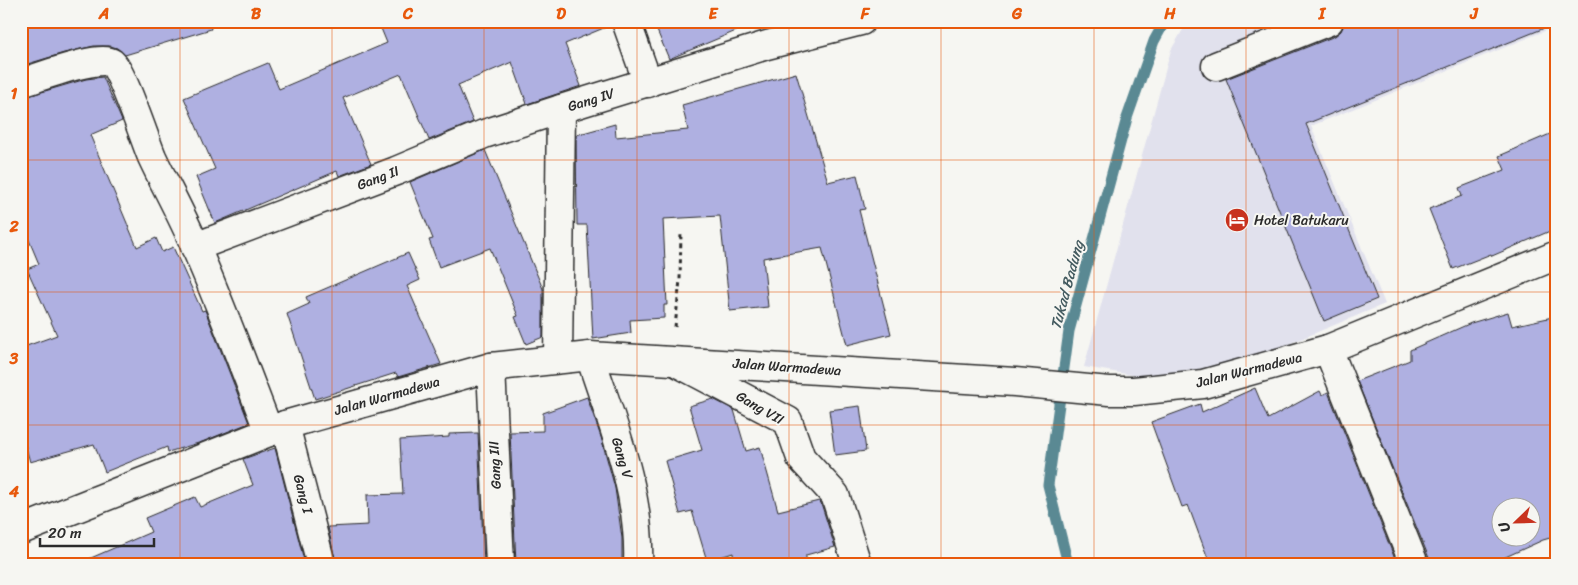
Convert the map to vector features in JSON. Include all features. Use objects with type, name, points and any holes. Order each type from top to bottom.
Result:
[{"type":"street","points":[[626,21],[648,83]]},
{"type":"street","name":"Gang IV","points":[[558,359],[561,109],[767,45],[861,21]]},
{"type":"street","points":[[1216,66],[1329,21]]},
{"type":"street","points":[[21,83],[62,69],[103,60],[114,65],[123,82],[152,157],[196,247],[277,428]]},
{"type":"street","name":"Gang II","points":[[196,247],[396,171],[484,134],[561,109]]},
{"type":"street","name":"Jalan Warmadewa","points":[[21,530],[277,428],[491,367],[590,356],[1015,382],[1109,391],[1203,384],[1328,349],[1557,255]]},
{"type":"street","points":[[1328,349],[1414,564]]},
{"type":"street","name":"Gang V","points":[[590,356],[626,467],[634,505],[638,564]]},
{"type":"street","name":"Gang VII","points":[[671,360],[788,420],[802,458],[835,495],[857,564]]},
{"type":"street","name":"Gang III","points":[[491,367],[500,564]]},
{"type":"street","name":"Gang I","points":[[277,428],[321,564]]},
{"type":"path","points":[[671,360],[680,280],[681,232]]},
{"type":"shaded area","name":"Hotel Batukaru","points":[[1188,21],[1557,21],[1557,26],[1311,126],[1385,304],[1250,360],[1204,371],[1138,376],[1084,367],[1171,50]]},
{"type":"building","points":[[21,21],[209,21],[211,29],[125,55],[117,48],[94,46],[21,66]]},
{"type":"building","points":[[378,21],[611,21],[611,25],[565,44],[581,86],[527,104],[512,62],[458,85],[473,122],[429,140],[401,74],[343,98],[371,164],[339,176],[337,171],[215,223],[196,177],[215,169],[184,98],[268,63],[279,89],[387,43]]},
{"type":"building","points":[[653,21],[760,21],[669,59]]},
{"type":"building","points":[[1352,21],[1556,21],[1557,23],[1306,124],[1377,299],[1324,321],[1226,79],[1335,36],[1341,31],[1344,24]]},
{"type":"building","points":[[796,73],[828,182],[857,175],[865,209],[859,210],[891,334],[847,345],[822,248],[763,258],[768,307],[730,311],[720,216],[663,219],[667,305],[664,305],[664,318],[630,320],[631,333],[593,339],[587,225],[577,225],[576,135],[615,124],[616,137],[688,130],[682,105]]},
{"type":"building","points":[[103,77],[122,121],[90,135],[137,247],[156,238],[162,252],[173,247],[202,311],[205,310],[249,423],[202,442],[168,452],[167,447],[105,472],[94,444],[30,462],[21,430],[21,348],[57,335],[27,269],[39,264],[21,221],[21,98],[86,79]]},
{"type":"building","points":[[1557,131],[1557,228],[1492,256],[1491,254],[1453,269],[1429,209],[1462,196],[1459,188],[1505,170],[1499,156]]},
{"type":"building","points":[[485,150],[543,289],[543,337],[526,344],[515,317],[518,316],[490,248],[439,267],[429,240],[433,239],[410,182]]},
{"type":"building","points":[[408,253],[420,280],[407,286],[441,364],[398,377],[396,373],[315,399],[287,314],[309,304],[306,297]]},
{"type":"building","points":[[1508,312],[1512,326],[1557,316],[1557,536],[1540,541],[1540,498],[1490,498],[1490,548],[1525,548],[1490,564],[1429,564],[1429,558],[1357,381],[1410,360],[1410,350],[1471,323]]},
{"type":"building","points":[[1255,388],[1268,419],[1320,391],[1322,395],[1328,392],[1397,564],[1210,564],[1188,505],[1182,507],[1151,422],[1200,404],[1202,412]]},
{"type":"building","points":[[587,397],[601,437],[615,488],[622,538],[622,564],[516,564],[510,432],[543,431],[543,413]]},
{"type":"building","points":[[713,399],[734,410],[746,451],[760,447],[778,511],[819,501],[835,547],[806,555],[806,564],[734,564],[733,553],[707,561],[692,511],[680,514],[665,461],[702,450],[689,406]]},
{"type":"building","points":[[860,406],[866,451],[835,455],[829,410]]},
{"type":"building","points":[[478,433],[484,564],[336,564],[328,527],[368,525],[367,495],[403,494],[400,440],[449,437],[449,434]]},
{"type":"building","points":[[275,448],[305,564],[77,564],[151,532],[145,518],[195,497],[200,507],[253,485],[243,459]]},
{"type":"waterway","name":"Tukad Badung","points":[[1068,564],[1048,485],[1069,331],[1127,118],[1154,41],[1165,21]]},
{"type":"place","name":"Hotel Batukaru","points":[[1237,220]]}]
